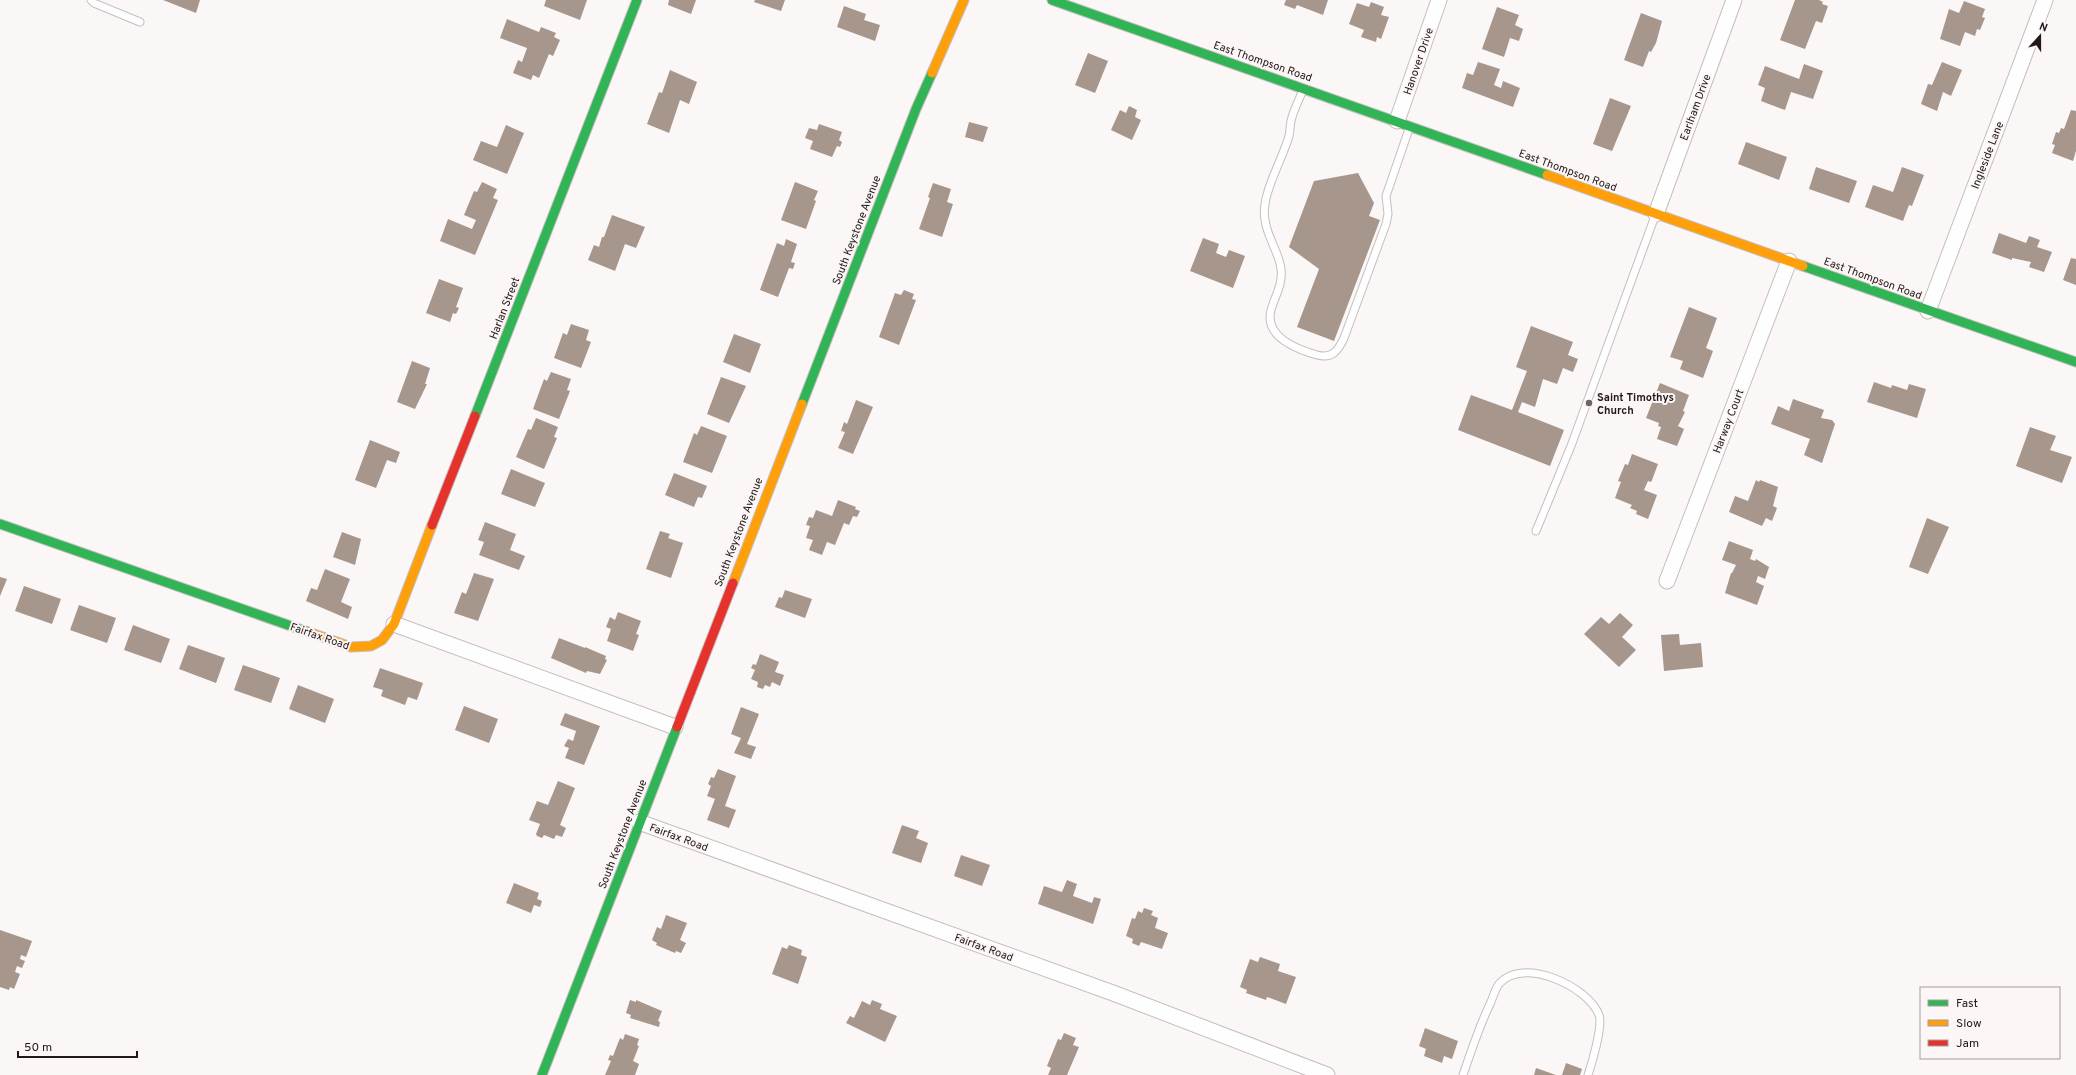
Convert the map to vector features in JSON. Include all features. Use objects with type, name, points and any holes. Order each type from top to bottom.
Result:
[{"type":"main road","name":"Harlan Street","points":[[394,624],[637,0]]},
{"type":"main road","name":"South Keystone Avenue","points":[[542,1075],[916,109],[964,0]]},
{"type":"main road","name":"East Thompson Road","points":[[1052,0],[1304,88],[1928,311],[2076,362]]},
{"type":"main road","name":"Fairfax Road","points":[[0,524],[352,647],[362,649],[382,642],[389,634],[394,624]]},
{"type":"street","name":"Hanover Drive","points":[[1403,124],[1439,0]]},
{"type":"street","name":"Earlham Drive","points":[[1656,214],[1734,0]]},
{"type":"street","name":"Ingleside Lane","points":[[1928,311],[2045,0]]},
{"type":"street","name":"Harway Court","points":[[1668,581],[1789,261]]},
{"type":"street","points":[[394,624],[676,727]]},
{"type":"street","name":"Fairfax Road","points":[[639,822],[1113,993],[1327,1075]]},
{"type":"lane","points":[[91,0],[140,22]]},
{"type":"lane","points":[[1304,88],[1291,121],[1289,135],[1264,204],[1265,221],[1278,254],[1281,270],[1280,287],[1271,311],[1269,322],[1273,332],[1282,340],[1305,352],[1325,357],[1333,355],[1339,348],[1344,338],[1386,224],[1388,214],[1386,196],[1403,124]]},
{"type":"lane","points":[[1536,531],[1571,446],[1656,214]]},
{"type":"lane","points":[[1463,1075],[1478,1030],[1499,984],[1519,972],[1540,974],[1568,984],[1590,1000],[1600,1017],[1596,1050],[1588,1075]]},
{"type":"building","points":[[163,0],[200,0],[196,13]]},
{"type":"building","points":[[546,0],[587,0],[580,20],[544,6]]},
{"type":"building","points":[[669,0],[696,0],[691,14],[668,5]]},
{"type":"building","points":[[755,0],[785,0],[781,11],[754,2]]},
{"type":"building","points":[[1286,0],[1328,0],[1323,15],[1297,5],[1295,9],[1284,5]]},
{"type":"building","points":[[1795,0],[1819,0],[1823,2],[1822,4],[1828,6],[1822,23],[1816,21],[1805,49],[1780,40]]},
{"type":"building","points":[[1964,1],[1985,9],[1982,17],[1985,18],[1980,30],[1977,29],[1975,36],[1965,32],[1960,46],[1940,39],[1949,9],[1959,13]]},
{"type":"building","points":[[1371,2],[1384,7],[1381,15],[1389,17],[1381,39],[1377,37],[1376,42],[1361,37],[1364,30],[1349,24],[1357,3],[1369,7]]},
{"type":"building","points":[[844,6],[866,14],[864,20],[880,25],[875,41],[837,27]]},
{"type":"building","points":[[1497,7],[1519,15],[1515,25],[1523,29],[1519,41],[1510,38],[1504,57],[1482,49]]},
{"type":"building","points":[[1641,13],[1662,21],[1656,43],[1651,52],[1649,51],[1643,67],[1624,60]]},
{"type":"building","points":[[507,19],[539,32],[541,27],[556,33],[554,37],[560,40],[553,56],[549,54],[539,78],[533,75],[531,80],[513,73],[518,60],[522,62],[527,48],[500,38]]},
{"type":"building","points":[[1088,53],[1108,61],[1095,93],[1075,85]]},
{"type":"building","points":[[1478,62],[1500,69],[1494,85],[1501,88],[1503,81],[1520,88],[1513,107],[1462,88],[1467,73],[1473,75]]},
{"type":"building","points":[[1942,62],[1962,70],[1951,96],[1943,92],[1937,111],[1921,104],[1928,84],[1932,85]]},
{"type":"building","points":[[1804,64],[1823,71],[1813,99],[1791,92],[1785,110],[1761,101],[1765,88],[1758,85],[1765,66],[1799,79]]},
{"type":"building","points":[[670,70],[697,82],[689,104],[680,100],[669,133],[647,124],[659,92],[662,93]]},
{"type":"building","points":[[1610,98],[1631,106],[1612,151],[1593,144]]},
{"type":"building","points":[[1129,106],[1137,110],[1135,117],[1141,120],[1132,140],[1111,130],[1120,110],[1126,113]]},
{"type":"building","points":[[2071,110],[2076,111],[2076,151],[2073,161],[2052,153],[2055,145],[2052,144],[2056,132],[2059,133],[2061,128],[2064,129]]},
{"type":"building","points":[[969,122],[988,127],[983,142],[965,137]]},
{"type":"building","points":[[819,124],[842,132],[839,140],[842,142],[840,147],[837,146],[832,157],[810,149],[813,141],[805,138],[809,128],[817,130]]},
{"type":"building","points":[[506,125],[524,133],[507,174],[473,160],[481,141],[497,147]]},
{"type":"building","points":[[1746,142],[1787,157],[1779,180],[1738,164]]},
{"type":"building","points":[[1816,167],[1857,181],[1849,203],[1809,189]]},
{"type":"building","points":[[1902,167],[1924,175],[1912,206],[1909,205],[1903,221],[1865,207],[1873,185],[1893,192]]},
{"type":"building","points":[[1358,173],[1374,203],[1369,216],[1380,220],[1334,341],[1297,327],[1319,269],[1289,247],[1314,181]]},
{"type":"building","points":[[482,182],[497,189],[493,198],[498,200],[475,255],[440,241],[448,219],[472,229],[476,220],[464,215],[474,191],[477,192]]},
{"type":"building","points":[[795,182],[818,191],[806,229],[781,220]]},
{"type":"building","points":[[933,183],[951,189],[947,202],[953,204],[942,237],[919,229],[930,198],[928,197]]},
{"type":"building","points":[[612,215],[645,227],[636,248],[625,244],[615,271],[588,260],[594,245],[599,247]]},
{"type":"building","points":[[1999,233],[2026,243],[2029,236],[2040,240],[2037,247],[2052,252],[2044,272],[2029,267],[2031,262],[2012,258],[2012,260],[1992,253]]},
{"type":"building","points":[[1203,238],[1219,244],[1216,253],[1226,257],[1229,250],[1245,256],[1233,288],[1190,271]]},
{"type":"building","points":[[786,239],[797,244],[791,262],[795,263],[793,269],[789,268],[778,297],[760,290],[777,243],[784,246]]},
{"type":"building","points":[[2071,258],[2076,259],[2076,285],[2063,280]]},
{"type":"building","points":[[439,279],[463,288],[456,307],[459,308],[456,314],[453,313],[450,322],[426,313]]},
{"type":"building","points":[[904,290],[914,294],[912,299],[916,300],[899,345],[879,337],[895,293],[901,295]]},
{"type":"building","points":[[1689,307],[1717,318],[1706,348],[1713,351],[1703,378],[1680,369],[1683,361],[1670,357]]},
{"type":"building","points":[[571,324],[589,330],[586,340],[591,342],[581,368],[554,358],[563,333],[567,335]]},
{"type":"building","points":[[1531,326],[1573,342],[1568,355],[1578,359],[1573,372],[1563,368],[1557,384],[1543,379],[1535,407],[1522,402],[1518,412],[1564,430],[1550,466],[1458,430],[1471,395],[1512,410],[1527,371],[1516,367]]},
{"type":"building","points":[[734,334],[761,344],[750,373],[723,362]]},
{"type":"building","points":[[412,361],[430,368],[425,384],[427,384],[415,409],[397,402]]},
{"type":"building","points":[[551,372],[571,379],[567,390],[570,391],[559,419],[533,409],[544,379],[547,381]]},
{"type":"building","points":[[721,377],[746,386],[729,423],[707,414]]},
{"type":"building","points":[[1874,382],[1891,388],[1892,385],[1907,390],[1909,384],[1926,389],[1917,418],[1867,402]]},
{"type":"building","points":[[1660,383],[1689,395],[1683,411],[1685,412],[1678,426],[1684,429],[1677,446],[1657,439],[1661,427],[1658,426],[1659,423],[1646,418]]},
{"type":"building","points":[[1793,399],[1824,410],[1821,418],[1832,420],[1835,424],[1822,463],[1804,455],[1810,439],[1771,424],[1778,406],[1789,411]]},
{"type":"building","points":[[856,400],[873,407],[853,454],[838,448],[845,432],[841,431],[844,422],[847,424]]},
{"type":"building","points":[[536,418],[558,427],[554,437],[557,438],[544,469],[516,457],[528,429],[531,430]]},
{"type":"building","points":[[701,426],[727,436],[712,473],[683,462],[694,433],[697,435]]},
{"type":"building","points":[[2030,427],[2056,436],[2050,450],[2072,457],[2062,483],[2016,466]]},
{"type":"building","points":[[370,440],[400,452],[396,463],[387,460],[376,488],[355,480]]},
{"type":"building","points":[[1632,454],[1658,464],[1651,482],[1648,481],[1644,490],[1657,495],[1648,519],[1636,514],[1637,511],[1630,508],[1632,505],[1615,498],[1621,482],[1618,481],[1625,464],[1628,465]]},
{"type":"building","points":[[511,469],[545,483],[535,507],[501,494]]},
{"type":"building","points":[[674,473],[707,486],[702,498],[698,497],[694,507],[665,495]]},
{"type":"building","points":[[1756,480],[1759,482],[1760,480],[1778,487],[1773,506],[1777,508],[1772,521],[1766,518],[1762,526],[1729,512],[1735,496],[1748,501]]},
{"type":"building","points":[[838,500],[856,507],[855,509],[860,511],[857,517],[853,516],[849,525],[844,523],[835,545],[827,542],[822,555],[809,550],[813,540],[806,538],[810,526],[806,525],[809,517],[813,518],[816,510],[832,516]]},
{"type":"building","points":[[1927,518],[1949,527],[1928,574],[1909,567]]},
{"type":"building","points":[[485,522],[516,534],[510,550],[525,556],[519,570],[479,555],[484,542],[478,540]]},
{"type":"building","points":[[660,531],[670,534],[668,538],[683,543],[671,578],[646,569]]},
{"type":"building","points":[[342,532],[361,539],[355,565],[333,557]]},
{"type":"building","points":[[1729,541],[1753,550],[1750,559],[1755,561],[1756,559],[1769,567],[1765,579],[1758,576],[1756,582],[1764,586],[1757,605],[1725,593],[1731,573],[1736,565],[1722,560]]},
{"type":"building","points":[[325,569],[350,579],[341,602],[352,607],[348,619],[306,601],[311,588],[317,590]]},
{"type":"building","points":[[474,573],[494,579],[478,621],[454,613],[462,592],[466,594]]},
{"type":"building","points":[[0,577],[7,579],[0,596]]},
{"type":"building","points":[[24,586],[61,599],[52,624],[15,611]]},
{"type":"building","points":[[785,590],[812,599],[805,618],[775,607],[779,597],[782,598]]},
{"type":"building","points":[[79,605],[116,618],[107,643],[70,630]]},
{"type":"building","points":[[618,612],[641,621],[636,634],[639,635],[633,651],[607,641],[611,629],[606,627],[610,617],[615,620]]},
{"type":"building","points":[[1620,613],[1633,625],[1622,637],[1636,650],[1619,667],[1584,634],[1601,617],[1609,624]]},
{"type":"building","points":[[133,625],[170,639],[161,663],[124,650]]},
{"type":"building","points":[[1679,634],[1680,645],[1701,643],[1703,667],[1664,671],[1661,635]]},
{"type":"building","points":[[559,638],[606,656],[605,659],[607,660],[600,674],[587,671],[586,673],[551,658]]},
{"type":"building","points":[[188,645],[225,658],[216,683],[179,669]]},
{"type":"building","points":[[760,654],[779,662],[775,672],[784,675],[780,686],[772,682],[770,687],[765,685],[763,689],[757,687],[758,682],[751,679],[755,670],[751,668],[753,664],[756,665]]},
{"type":"building","points":[[243,665],[280,678],[271,703],[234,690]]},
{"type":"building","points":[[380,668],[423,683],[417,700],[408,697],[405,705],[381,696],[383,690],[373,687]]},
{"type":"building","points":[[298,685],[334,699],[325,723],[289,709]]},
{"type":"building","points":[[464,706],[498,719],[489,743],[455,730]]},
{"type":"building","points":[[741,707],[759,714],[747,744],[756,747],[751,759],[734,753],[741,738],[731,734]]},
{"type":"building","points":[[565,713],[600,726],[584,765],[565,758],[569,748],[564,746],[568,739],[573,741],[576,731],[560,725]]},
{"type":"building","points":[[718,769],[736,776],[725,806],[736,810],[729,828],[707,820],[715,799],[707,796],[711,786],[708,784],[711,777],[714,778]]},
{"type":"building","points":[[558,781],[575,788],[560,825],[566,828],[562,837],[556,835],[554,839],[544,835],[542,838],[536,834],[540,824],[529,820],[537,801],[548,805]]},
{"type":"building","points":[[902,825],[919,831],[916,838],[928,843],[921,863],[892,853]]},
{"type":"building","points":[[961,855],[990,865],[982,886],[954,876]]},
{"type":"building","points":[[1067,880],[1077,884],[1073,896],[1092,903],[1094,897],[1101,899],[1093,924],[1038,904],[1044,886],[1062,892]]},
{"type":"building","points":[[514,883],[539,893],[537,899],[542,901],[540,907],[534,905],[531,913],[506,903]]},
{"type":"building","points":[[1144,908],[1153,911],[1151,915],[1158,918],[1155,928],[1168,933],[1162,949],[1141,942],[1139,946],[1132,943],[1133,939],[1126,936],[1132,918],[1135,919],[1138,911],[1142,913]]},
{"type":"building","points":[[666,915],[687,923],[680,940],[686,943],[681,953],[676,951],[675,953],[656,945],[657,943],[652,940],[657,927],[661,929]]},
{"type":"building","points":[[0,930],[32,941],[26,957],[21,955],[20,959],[25,961],[22,968],[17,966],[15,972],[20,974],[14,989],[10,987],[9,990],[0,987]]},
{"type":"building","points":[[789,945],[802,950],[801,955],[807,957],[798,984],[772,974],[782,947],[787,949]]},
{"type":"building","points":[[1260,957],[1280,964],[1278,971],[1296,977],[1286,1004],[1267,997],[1266,1000],[1246,993],[1247,990],[1240,987],[1250,959],[1258,962]]},
{"type":"building","points":[[630,1000],[636,1002],[636,1000],[662,1011],[658,1021],[660,1022],[659,1027],[630,1018],[631,1015],[626,1013]]},
{"type":"building","points":[[872,1000],[882,1004],[880,1009],[897,1016],[885,1042],[846,1023],[850,1016],[854,1018],[862,1001],[870,1005]]},
{"type":"building","points":[[1425,1028],[1458,1041],[1452,1059],[1444,1056],[1442,1063],[1424,1056],[1426,1049],[1419,1046]]},
{"type":"building","points":[[1064,1033],[1076,1038],[1073,1045],[1079,1047],[1067,1075],[1048,1075],[1051,1068],[1047,1066],[1058,1039],[1061,1040]]},
{"type":"building","points":[[625,1034],[639,1039],[637,1045],[639,1046],[633,1061],[639,1064],[635,1075],[605,1075],[611,1061],[608,1060],[610,1055],[613,1056],[620,1038],[623,1040]]},
{"type":"building","points":[[1566,1063],[1582,1069],[1580,1075],[1562,1075]]},
{"type":"building","points":[[1536,1068],[1556,1075],[1534,1075]]},
{"type":"traffic: fast","points":[[475,416],[637,0]]},
{"type":"traffic: fast","points":[[1052,0],[1547,175]]},
{"type":"traffic: fast","points":[[802,404],[916,109],[932,73]]},
{"type":"traffic: fast","points":[[1803,266],[2076,362]]},
{"type":"traffic: fast","points":[[0,524],[308,632]]},
{"type":"traffic: fast","points":[[542,1075],[677,727]]},
{"type":"traffic: slow","points":[[932,73],[964,0]]},
{"type":"traffic: slow","points":[[1547,175],[1803,266]]},
{"type":"traffic: slow","points":[[733,583],[802,404]]},
{"type":"traffic: slow","points":[[308,632],[351,647],[371,646],[382,640],[394,624],[432,525]]},
{"type":"traffic: jam","points":[[432,525],[475,416]]},
{"type":"traffic: jam","points":[[677,727],[733,583]]},
{"type":"place","name":"Saint Timothys Church","points":[[1589,403]]}]
